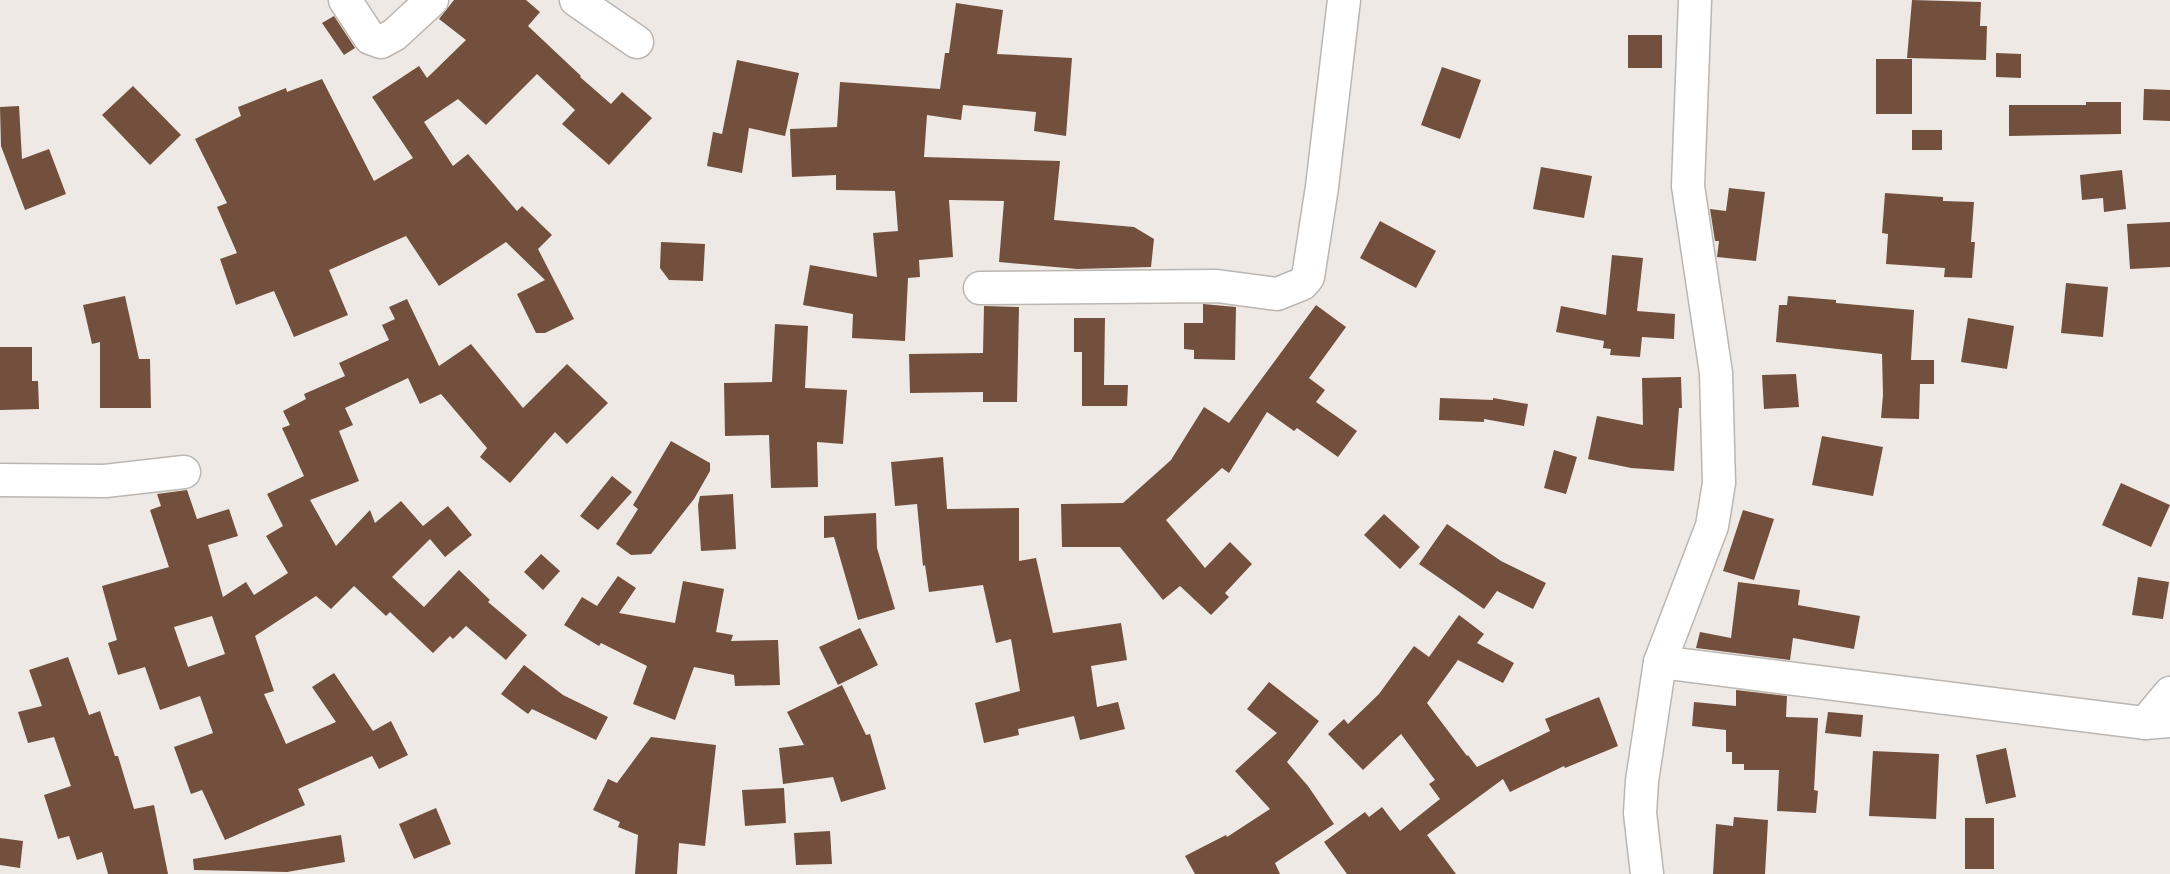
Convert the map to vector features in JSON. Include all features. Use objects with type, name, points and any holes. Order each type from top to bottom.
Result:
[{"type":"street","points":[[345,0],[370,38],[381,42],[394,35],[432,0]]},
{"type":"street","points":[[576,0],[637,42]]},
{"type":"street","points":[[980,288],[1217,286],[1277,294],[1302,284],[1308,277],[1322,187],[1344,0]]},
{"type":"street","points":[[1647,874],[1640,813],[1642,781],[1660,662],[1712,526],[1719,483],[1716,373],[1688,186],[1695,0]]},
{"type":"street","points":[[0,480],[105,481],[184,472]]},
{"type":"street","points":[[1660,662],[2157,722],[2170,693]]},
{"type":"building","points":[[454,0],[526,0],[540,12],[528,26],[580,77],[611,104],[622,92],[652,118],[609,165],[562,124],[575,110],[537,74],[486,125],[458,99],[424,122],[453,166],[468,154],[517,211],[522,206],[552,235],[538,249],[574,319],[545,333],[536,333],[517,294],[545,280],[506,242],[439,286],[406,236],[329,270],[348,315],[294,337],[274,291],[236,305],[220,259],[237,253],[217,207],[227,203],[195,139],[241,116],[238,107],[286,88],[287,92],[322,79],[374,181],[413,158],[372,97],[419,66],[427,78],[466,40],[439,19]]},
{"type":"building","points":[[1912,0],[1981,2],[1980,26],[1987,26],[1986,60],[1907,58]]},
{"type":"building","points":[[956,3],[1003,10],[997,54],[1072,58],[1066,136],[1034,131],[1036,112],[963,105],[961,120],[927,115],[924,157],[1060,161],[1054,220],[1134,227],[1154,239],[1151,267],[1077,269],[999,262],[1004,201],[949,200],[953,257],[919,260],[920,277],[908,278],[905,341],[852,338],[853,314],[803,305],[810,265],[877,277],[873,233],[898,231],[895,191],[836,190],[836,175],[792,177],[790,129],[837,127],[840,82],[940,89],[945,53],[949,53]]},
{"type":"building","points":[[334,16],[355,48],[344,55],[322,23]]},
{"type":"building","points":[[1628,35],[1662,35],[1662,68],[1628,68]]},
{"type":"building","points":[[1996,53],[2021,54],[2021,78],[1996,77]]},
{"type":"building","points":[[1876,59],[1912,59],[1912,114],[1876,114]]},
{"type":"building","points":[[737,60],[799,73],[785,136],[749,128],[742,173],[707,166],[713,132],[722,134]]},
{"type":"building","points":[[1442,67],[1481,80],[1460,139],[1421,125]]},
{"type":"building","points":[[133,86],[181,135],[150,165],[102,115]]},
{"type":"building","points":[[2144,89],[2170,90],[2170,121],[2143,120]]},
{"type":"building","points":[[2086,102],[2121,102],[2121,134],[2009,136],[2009,105],[2086,105]]},
{"type":"building","points":[[19,106],[22,159],[49,149],[66,194],[25,210],[1,146],[0,107]]},
{"type":"building","points":[[1912,130],[1942,130],[1942,150],[1912,150]]},
{"type":"building","points":[[1541,167],[1592,176],[1584,218],[1533,209]]},
{"type":"building","points":[[2122,170],[2126,209],[2104,212],[2103,198],[2082,200],[2080,175]]},
{"type":"building","points":[[1729,188],[1765,192],[1756,261],[1717,257],[1719,241],[1715,241],[1710,209],[1726,211]]},
{"type":"building","points":[[1885,193],[1943,197],[1943,201],[1974,202],[1972,278],[1944,277],[1945,268],[1886,264],[1888,234],[1882,233]]},
{"type":"building","points":[[1380,221],[1436,251],[1416,288],[1360,258]]},
{"type":"building","points":[[2170,222],[2170,267],[2130,269],[2127,224]]},
{"type":"building","points":[[661,242],[705,244],[703,281],[669,280],[660,268]]},
{"type":"building","points":[[1612,255],[1643,258],[1637,311],[1675,314],[1674,339],[1642,337],[1640,357],[1610,355],[1611,349],[1603,348],[1604,341],[1556,332],[1561,306],[1606,315]]},
{"type":"building","points":[[2066,283],[2108,287],[2103,337],[2061,333]]},
{"type":"building","points":[[125,296],[139,359],[150,359],[151,408],[100,408],[100,342],[92,344],[83,305]]},
{"type":"building","points":[[1788,296],[1914,310],[1911,360],[1934,360],[1934,384],[1920,384],[1919,419],[1881,418],[1882,354],[1776,342],[1779,305],[1787,305]]},
{"type":"building","points":[[407,299],[439,366],[471,344],[523,408],[567,364],[608,403],[567,444],[555,432],[510,483],[480,457],[487,448],[441,394],[420,404],[408,378],[345,408],[353,425],[339,431],[359,481],[310,500],[336,546],[370,510],[375,523],[401,501],[423,526],[448,506],[472,535],[445,557],[430,539],[392,577],[424,607],[459,570],[490,600],[488,602],[527,635],[506,660],[466,626],[453,639],[450,636],[433,653],[390,612],[386,616],[354,586],[331,609],[316,596],[255,636],[274,691],[264,694],[286,744],[336,722],[312,687],[334,673],[373,731],[391,721],[408,755],[379,769],[372,756],[298,789],[305,805],[225,840],[202,790],[191,794],[174,747],[213,733],[200,696],[160,710],[145,667],[118,675],[108,643],[117,640],[102,586],[169,567],[150,510],[161,506],[157,494],[187,490],[197,519],[229,509],[238,536],[208,545],[223,597],[246,582],[254,595],[288,573],[266,536],[283,526],[267,494],[304,476],[282,428],[290,425],[283,411],[306,399],[304,394],[345,376],[339,363],[389,340],[382,325],[395,319],[389,307]],"holes":[[[212,616],[225,654],[188,667],[174,627]]]},
{"type":"building","points":[[1203,304],[1236,307],[1235,360],[1194,359],[1194,350],[1184,349],[1184,323],[1203,323]]},
{"type":"building","points":[[1316,305],[1346,327],[1309,378],[1325,390],[1316,402],[1357,431],[1338,457],[1297,428],[1294,431],[1267,412],[1229,473],[1222,468],[1166,520],[1205,568],[1230,542],[1252,564],[1225,593],[1229,597],[1211,615],[1180,586],[1163,600],[1120,547],[1062,547],[1061,504],[1123,503],[1171,460],[1204,407],[1229,423]]},
{"type":"building","points":[[984,306],[1019,307],[1017,402],[983,402],[983,392],[910,393],[909,354],[983,353]]},
{"type":"building","points":[[1074,318],[1105,318],[1104,385],[1128,385],[1127,406],[1082,406],[1082,352],[1074,352]]},
{"type":"building","points":[[1968,318],[2014,326],[2007,369],[1961,362]]},
{"type":"building","points":[[775,324],[808,326],[805,388],[847,390],[843,444],[817,442],[818,487],[771,488],[769,435],[725,436],[724,383],[772,382]]},
{"type":"building","points":[[0,347],[32,347],[32,381],[38,381],[39,409],[0,410]]},
{"type":"building","points":[[1796,374],[1799,407],[1764,409],[1762,375]]},
{"type":"building","points":[[1681,377],[1682,408],[1679,408],[1674,471],[1631,468],[1588,459],[1597,416],[1643,425],[1642,378]]},
{"type":"building","points":[[1440,398],[1493,398],[1528,404],[1524,426],[1484,419],[1484,422],[1439,420]]},
{"type":"building","points":[[1822,436],[1883,447],[1873,496],[1812,485]]},
{"type":"building","points":[[671,441],[710,463],[710,471],[694,499],[651,554],[631,555],[616,544],[638,509],[633,505]]},
{"type":"building","points":[[1554,450],[1577,457],[1566,494],[1544,488]]},
{"type":"building","points":[[943,457],[947,509],[1019,508],[1019,561],[1036,558],[1053,633],[1121,623],[1127,660],[1091,666],[1097,707],[1118,702],[1125,729],[1080,740],[1074,716],[1018,729],[1019,735],[984,743],[975,703],[1020,691],[1011,639],[996,643],[983,585],[929,592],[925,565],[923,566],[917,504],[895,506],[891,462]]},
{"type":"building","points":[[612,476],[632,492],[598,530],[580,516]]},
{"type":"building","points":[[2121,483],[2170,505],[2151,547],[2102,525]]},
{"type":"building","points":[[733,494],[736,549],[701,551],[698,505],[700,496]]},
{"type":"building","points":[[1743,510],[1774,519],[1754,580],[1723,571]]},
{"type":"building","points":[[876,513],[877,548],[895,609],[858,620],[834,537],[824,538],[824,516]]},
{"type":"building","points":[[1384,514],[1420,547],[1400,569],[1364,535]]},
{"type":"building","points":[[1447,524],[1501,561],[1546,583],[1533,609],[1497,591],[1484,609],[1419,564]]},
{"type":"building","points":[[541,554],[560,571],[543,590],[524,572]]},
{"type":"building","points":[[618,576],[636,588],[619,613],[675,623],[683,581],[724,589],[716,632],[733,635],[731,641],[778,640],[780,685],[735,686],[734,675],[694,667],[675,720],[633,704],[647,666],[601,643],[599,646],[564,625],[582,597],[597,606]]},
{"type":"building","points":[[2138,577],[2169,582],[2163,619],[2132,615]]},
{"type":"building","points":[[1738,582],[1800,590],[1798,605],[1860,616],[1854,649],[1793,638],[1790,660],[1696,648],[1700,632],[1731,638]]},
{"type":"building","points":[[1459,615],[1484,634],[1477,643],[1514,663],[1503,683],[1458,660],[1427,703],[1477,767],[1550,731],[1545,719],[1599,697],[1618,746],[1565,768],[1564,766],[1510,792],[1503,779],[1427,835],[1456,874],[1347,874],[1324,842],[1365,812],[1369,817],[1382,807],[1400,831],[1440,799],[1429,784],[1435,780],[1401,734],[1363,770],[1328,734],[1344,719],[1348,724],[1379,694],[1414,646],[1429,657]]},
{"type":"building","points":[[860,628],[878,665],[838,685],[819,647]]},
{"type":"building","points":[[68,657],[89,715],[100,711],[115,756],[118,756],[134,809],[154,805],[168,874],[108,874],[102,852],[77,860],[69,836],[58,839],[44,795],[71,786],[54,737],[28,743],[18,712],[42,706],[29,670]]},
{"type":"building","points":[[524,665],[563,695],[608,717],[596,740],[532,709],[528,714],[501,694]]},
{"type":"building","points":[[1269,682],[1319,721],[1287,762],[1308,786],[1334,824],[1275,863],[1280,874],[1195,874],[1185,856],[1226,835],[1227,837],[1270,809],[1235,771],[1277,733],[1247,709]]},
{"type":"building","points":[[842,685],[866,735],[870,734],[886,789],[841,802],[833,777],[783,784],[779,748],[804,745],[787,712]]},
{"type":"building","points":[[1736,690],[1787,696],[1786,717],[1818,718],[1814,790],[1818,791],[1816,813],[1777,811],[1779,770],[1744,770],[1744,764],[1732,764],[1732,752],[1726,752],[1726,730],[1692,726],[1694,702],[1736,706]]},
{"type":"building","points":[[1828,712],[1863,715],[1861,737],[1825,733]]},
{"type":"building","points":[[651,737],[716,745],[705,846],[679,843],[677,874],[635,874],[638,835],[618,827],[620,822],[593,810],[608,779],[617,783]]},
{"type":"building","points":[[2006,748],[2016,797],[1986,804],[1976,755]]},
{"type":"building","points":[[1873,751],[1939,754],[1936,819],[1869,816]]},
{"type":"building","points":[[784,788],[786,823],[745,826],[742,790]]},
{"type":"building","points":[[436,808],[451,844],[414,859],[399,824]]},
{"type":"building","points":[[1734,817],[1768,820],[1765,874],[1713,874],[1716,824],[1733,826]]},
{"type":"building","points":[[1965,818],[1994,818],[1994,869],[1965,869]]},
{"type":"building","points":[[830,831],[832,864],[796,865],[794,833]]},
{"type":"building","points":[[341,835],[345,862],[287,872],[194,870],[193,859]]},
{"type":"building","points":[[0,838],[23,841],[20,868],[0,865]]}]
